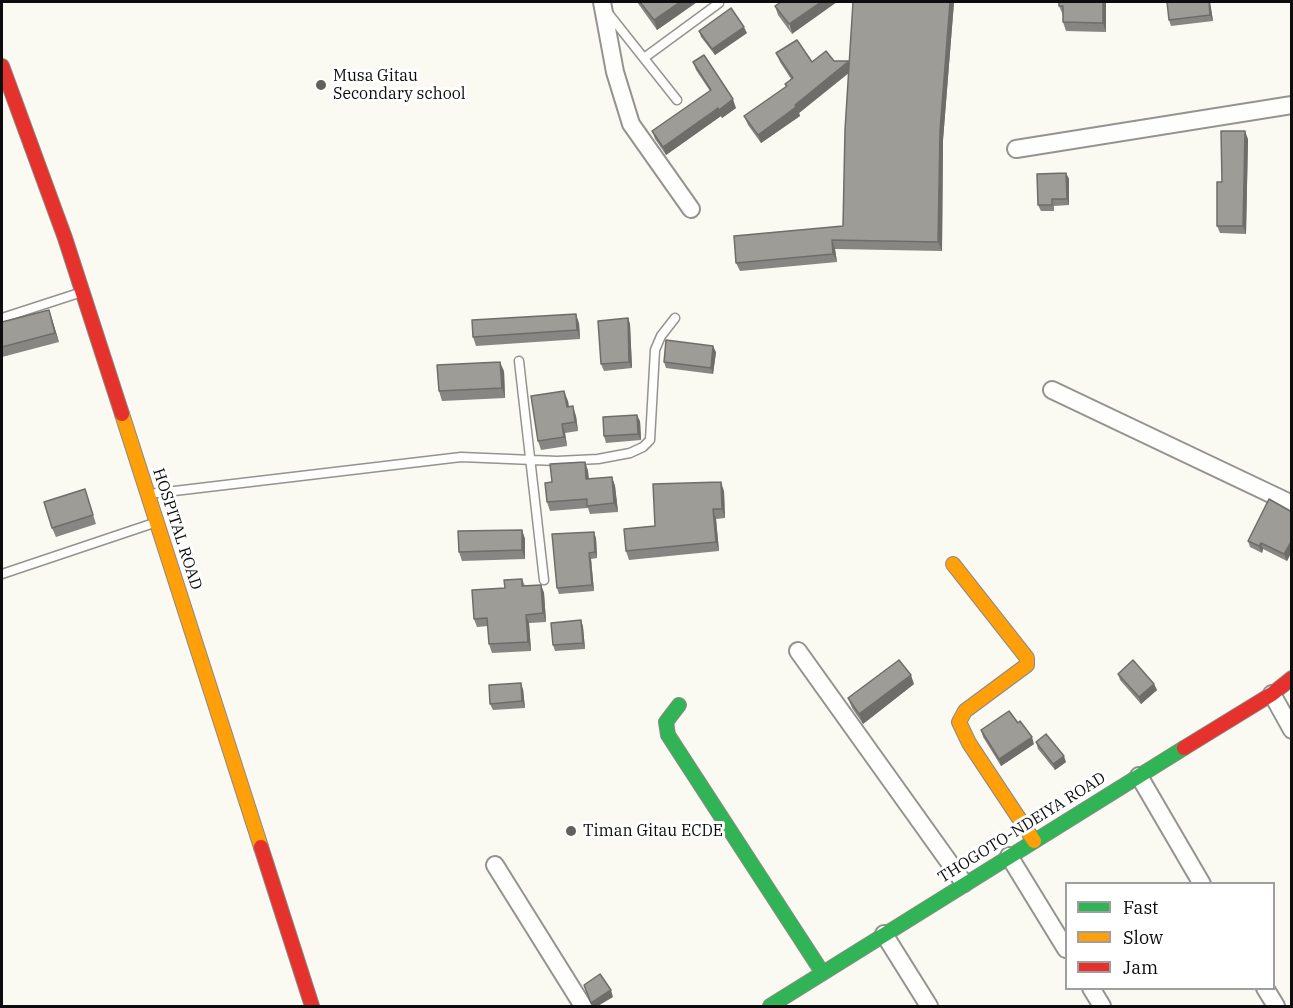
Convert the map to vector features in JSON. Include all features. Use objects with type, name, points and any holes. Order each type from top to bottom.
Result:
[{"type":"street","points":[[603,4],[615,72],[631,124],[691,209]]},
{"type":"street","name":"HOSPITAL ROAD","points":[[2,66],[83,292],[312,1006]]},
{"type":"street","points":[[1016,149],[1292,105]]},
{"type":"street","points":[[1052,390],[1292,504]]},
{"type":"street","points":[[953,564],[1027,658],[1027,665],[965,711],[959,722],[969,743],[1034,840]]},
{"type":"street","points":[[798,651],[964,883]]},
{"type":"street","name":"THOGOTO-NDEIYA ROAD","points":[[770,1006],[964,883],[1272,694],[1292,678]]},
{"type":"street","points":[[1272,694],[1290,724]]},
{"type":"street","points":[[679,705],[666,722],[668,735],[822,972]]},
{"type":"street","points":[[1138,776],[1201,882]]},
{"type":"street","points":[[1009,856],[1065,947]]},
{"type":"street","points":[[495,865],[583,1006]]},
{"type":"street","points":[[884,934],[929,1006]]},
{"type":"street","points":[[1092,990],[1102,1006]]},
{"type":"street","points":[[1266,990],[1276,1006]]},
{"type":"lane","points":[[644,58],[719,3]]},
{"type":"lane","points":[[603,4],[677,100]]},
{"type":"lane","points":[[2,318],[83,292]]},
{"type":"lane","points":[[148,494],[461,458],[598,459],[630,453],[643,447],[652,431],[651,372],[655,350],[661,336],[675,318]]},
{"type":"lane","points":[[519,361],[544,580]]},
{"type":"lane","points":[[2,574],[158,522]]},
{"type":"building","points":[[640,2],[680,2],[654,20]]},
{"type":"building","points":[[781,2],[821,2],[789,24],[775,6]]},
{"type":"building","points":[[853,2],[950,2],[940,131],[938,242],[832,240],[833,254],[736,263],[734,236],[843,226],[845,130]]},
{"type":"building","points":[[1059,2],[1103,2],[1103,23],[1063,22],[1063,6],[1059,6]]},
{"type":"building","points":[[1167,2],[1209,2],[1210,15],[1169,20]]},
{"type":"building","points":[[731,8],[744,27],[712,49],[699,31]]},
{"type":"building","points":[[797,40],[812,62],[826,51],[834,61],[849,61],[795,105],[796,107],[758,135],[744,116],[787,86],[785,84],[793,78],[776,53]]},
{"type":"building","points":[[704,55],[733,99],[663,147],[652,131],[711,90],[693,62]]},
{"type":"building","points":[[1221,131],[1245,131],[1243,226],[1217,226],[1217,182],[1222,182]]},
{"type":"building","points":[[1066,173],[1067,199],[1052,199],[1052,205],[1038,205],[1037,174]]},
{"type":"building","points":[[49,310],[55,333],[2,347],[2,322]]},
{"type":"building","points":[[576,314],[577,330],[473,337],[472,320]]},
{"type":"building","points":[[628,318],[629,362],[601,364],[598,321]]},
{"type":"building","points":[[666,340],[713,346],[711,368],[664,362]]},
{"type":"building","points":[[500,362],[502,388],[439,391],[437,365]]},
{"type":"building","points":[[564,391],[567,407],[573,406],[575,422],[562,424],[564,437],[538,441],[531,396]]},
{"type":"building","points":[[637,415],[638,434],[604,436],[603,417]]},
{"type":"building","points":[[585,462],[586,479],[612,477],[614,503],[587,506],[587,499],[547,502],[545,483],[552,482],[550,464]]},
{"type":"building","points":[[721,482],[722,509],[713,509],[716,542],[626,551],[624,529],[655,526],[653,484]]},
{"type":"building","points":[[85,489],[93,515],[52,528],[44,502]]},
{"type":"building","points":[[1269,499],[1292,512],[1292,540],[1284,554],[1261,543],[1259,546],[1248,541]]},
{"type":"building","points":[[522,530],[522,550],[459,552],[458,531]]},
{"type":"building","points":[[594,532],[595,552],[589,553],[592,585],[557,588],[552,534]]},
{"type":"building","points":[[522,579],[522,586],[541,585],[543,613],[526,615],[528,642],[489,644],[487,618],[474,619],[472,590],[505,588],[504,580]]},
{"type":"building","points":[[581,620],[583,643],[553,645],[551,623]]},
{"type":"building","points":[[899,660],[911,675],[859,714],[848,698]]},
{"type":"building","points":[[1133,660],[1154,684],[1139,697],[1118,674]]},
{"type":"building","points":[[521,683],[522,701],[490,704],[489,685]]},
{"type":"building","points":[[1009,711],[1032,737],[999,759],[981,730]]},
{"type":"building","points":[[1046,734],[1064,756],[1053,764],[1036,742]]},
{"type":"building","points":[[600,974],[611,990],[591,1003],[584,985]]},
{"type":"traffic: fast","points":[[679,705],[666,722],[668,735],[822,972]]},
{"type":"traffic: fast","points":[[770,1006],[1184,748]]},
{"type":"traffic: slow","points":[[122,414],[261,847]]},
{"type":"traffic: slow","points":[[953,564],[1027,658],[1027,665],[965,711],[959,722],[969,743],[1034,841]]},
{"type":"traffic: jam","points":[[2,66],[65,238],[122,414]]},
{"type":"traffic: jam","points":[[1184,748],[1272,694],[1292,678]]},
{"type":"traffic: jam","points":[[261,847],[312,1006]]},
{"type":"place","name":"Musa Gitau Secondary school","points":[[321,85]]},
{"type":"place","name":"Timan Gitau ECDE","points":[[571,831]]}]
